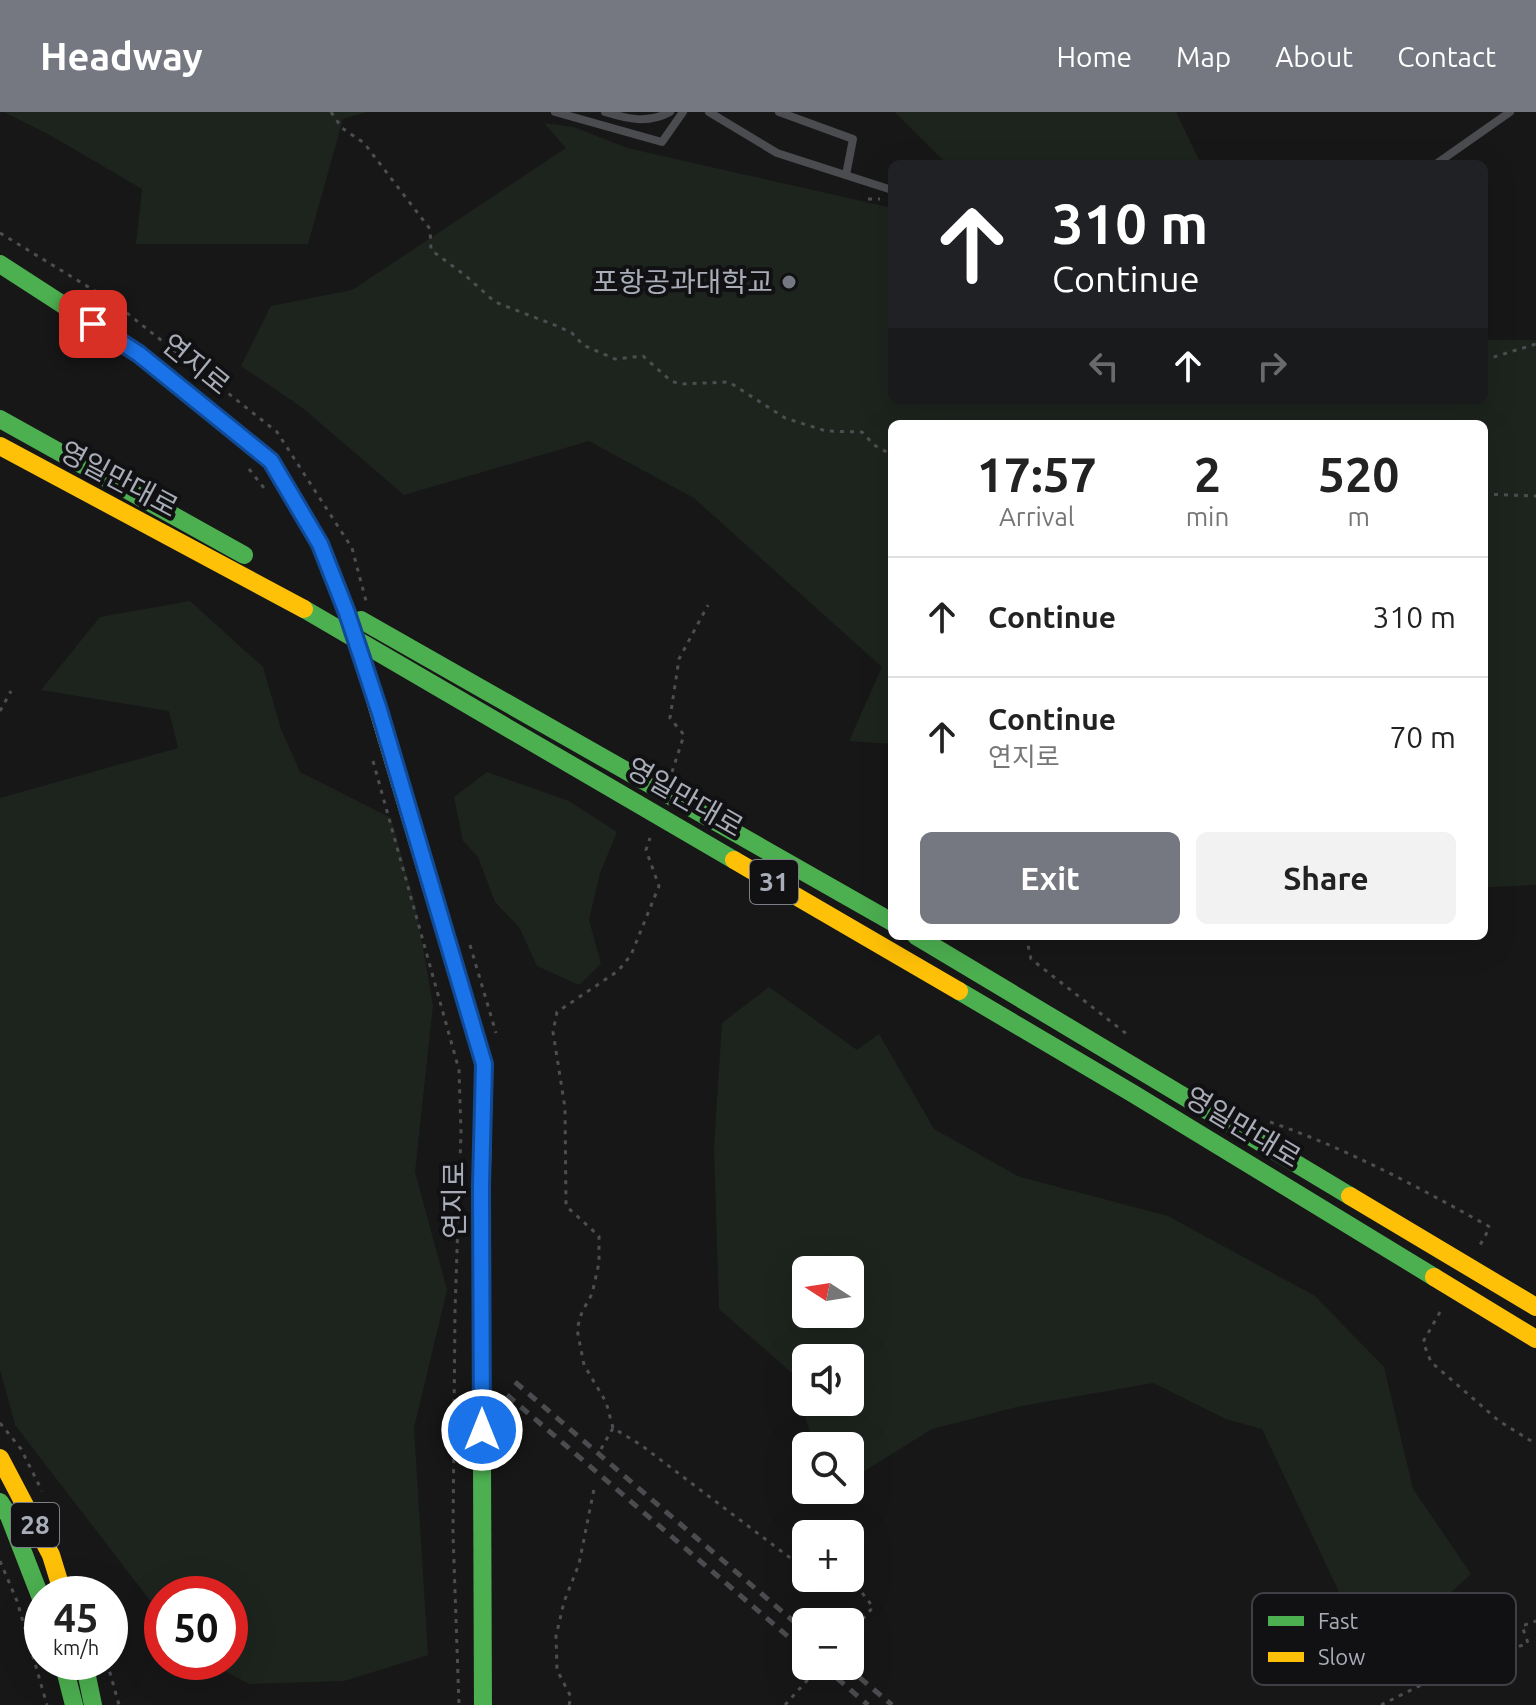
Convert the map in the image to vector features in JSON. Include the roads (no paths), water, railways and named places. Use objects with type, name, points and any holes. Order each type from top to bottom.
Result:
[{"type":"main road","name":"연지로","points":[[0,264],[139,354],[271,461],[320,544],[347,613],[379,710],[484,1064],[481,1185],[483,1705]]},
{"type":"main road","points":[[0,406],[103,477]]},
{"type":"main road","name":"영일만대로","points":[[0,419],[423,654],[888,920]]},
{"type":"main road","name":"영일만대로","points":[[0,446],[308,611],[714,847],[1132,1093],[1536,1339]]},
{"type":"main road","points":[[0,458],[80,490]]},
{"type":"main road","name":"영일만대로","points":[[923,940],[1536,1307]]},
{"type":"main road","name":"28","points":[[0,1458],[51,1555],[57,1576]]},
{"type":"main road","points":[[0,1502],[9,1516],[32,1576]]},
{"type":"main road","points":[[68,1680],[74,1705]]},
{"type":"main road","points":[[88,1680],[93,1705]]},
{"type":"lane","points":[[555,112],[662,142],[683,112]]},
{"type":"lane","points":[[605,112],[629,120],[656,120],[670,112]]},
{"type":"lane","points":[[709,112],[777,153],[888,189]]},
{"type":"lane","points":[[779,112],[853,139],[846,175]]},
{"type":"lane","points":[[1442,160],[1510,112]]},
{"type":"railway","points":[[515,1382],[792,1620]]},
{"type":"railway","points":[[507,1395],[792,1640]]},
{"type":"railway","points":[[839,1680],[868,1705]]},
{"type":"railway","points":[[863,1680],[892,1705]]},
{"type":"place","name":"포항공과대학교","points":[[789,282]]}]
